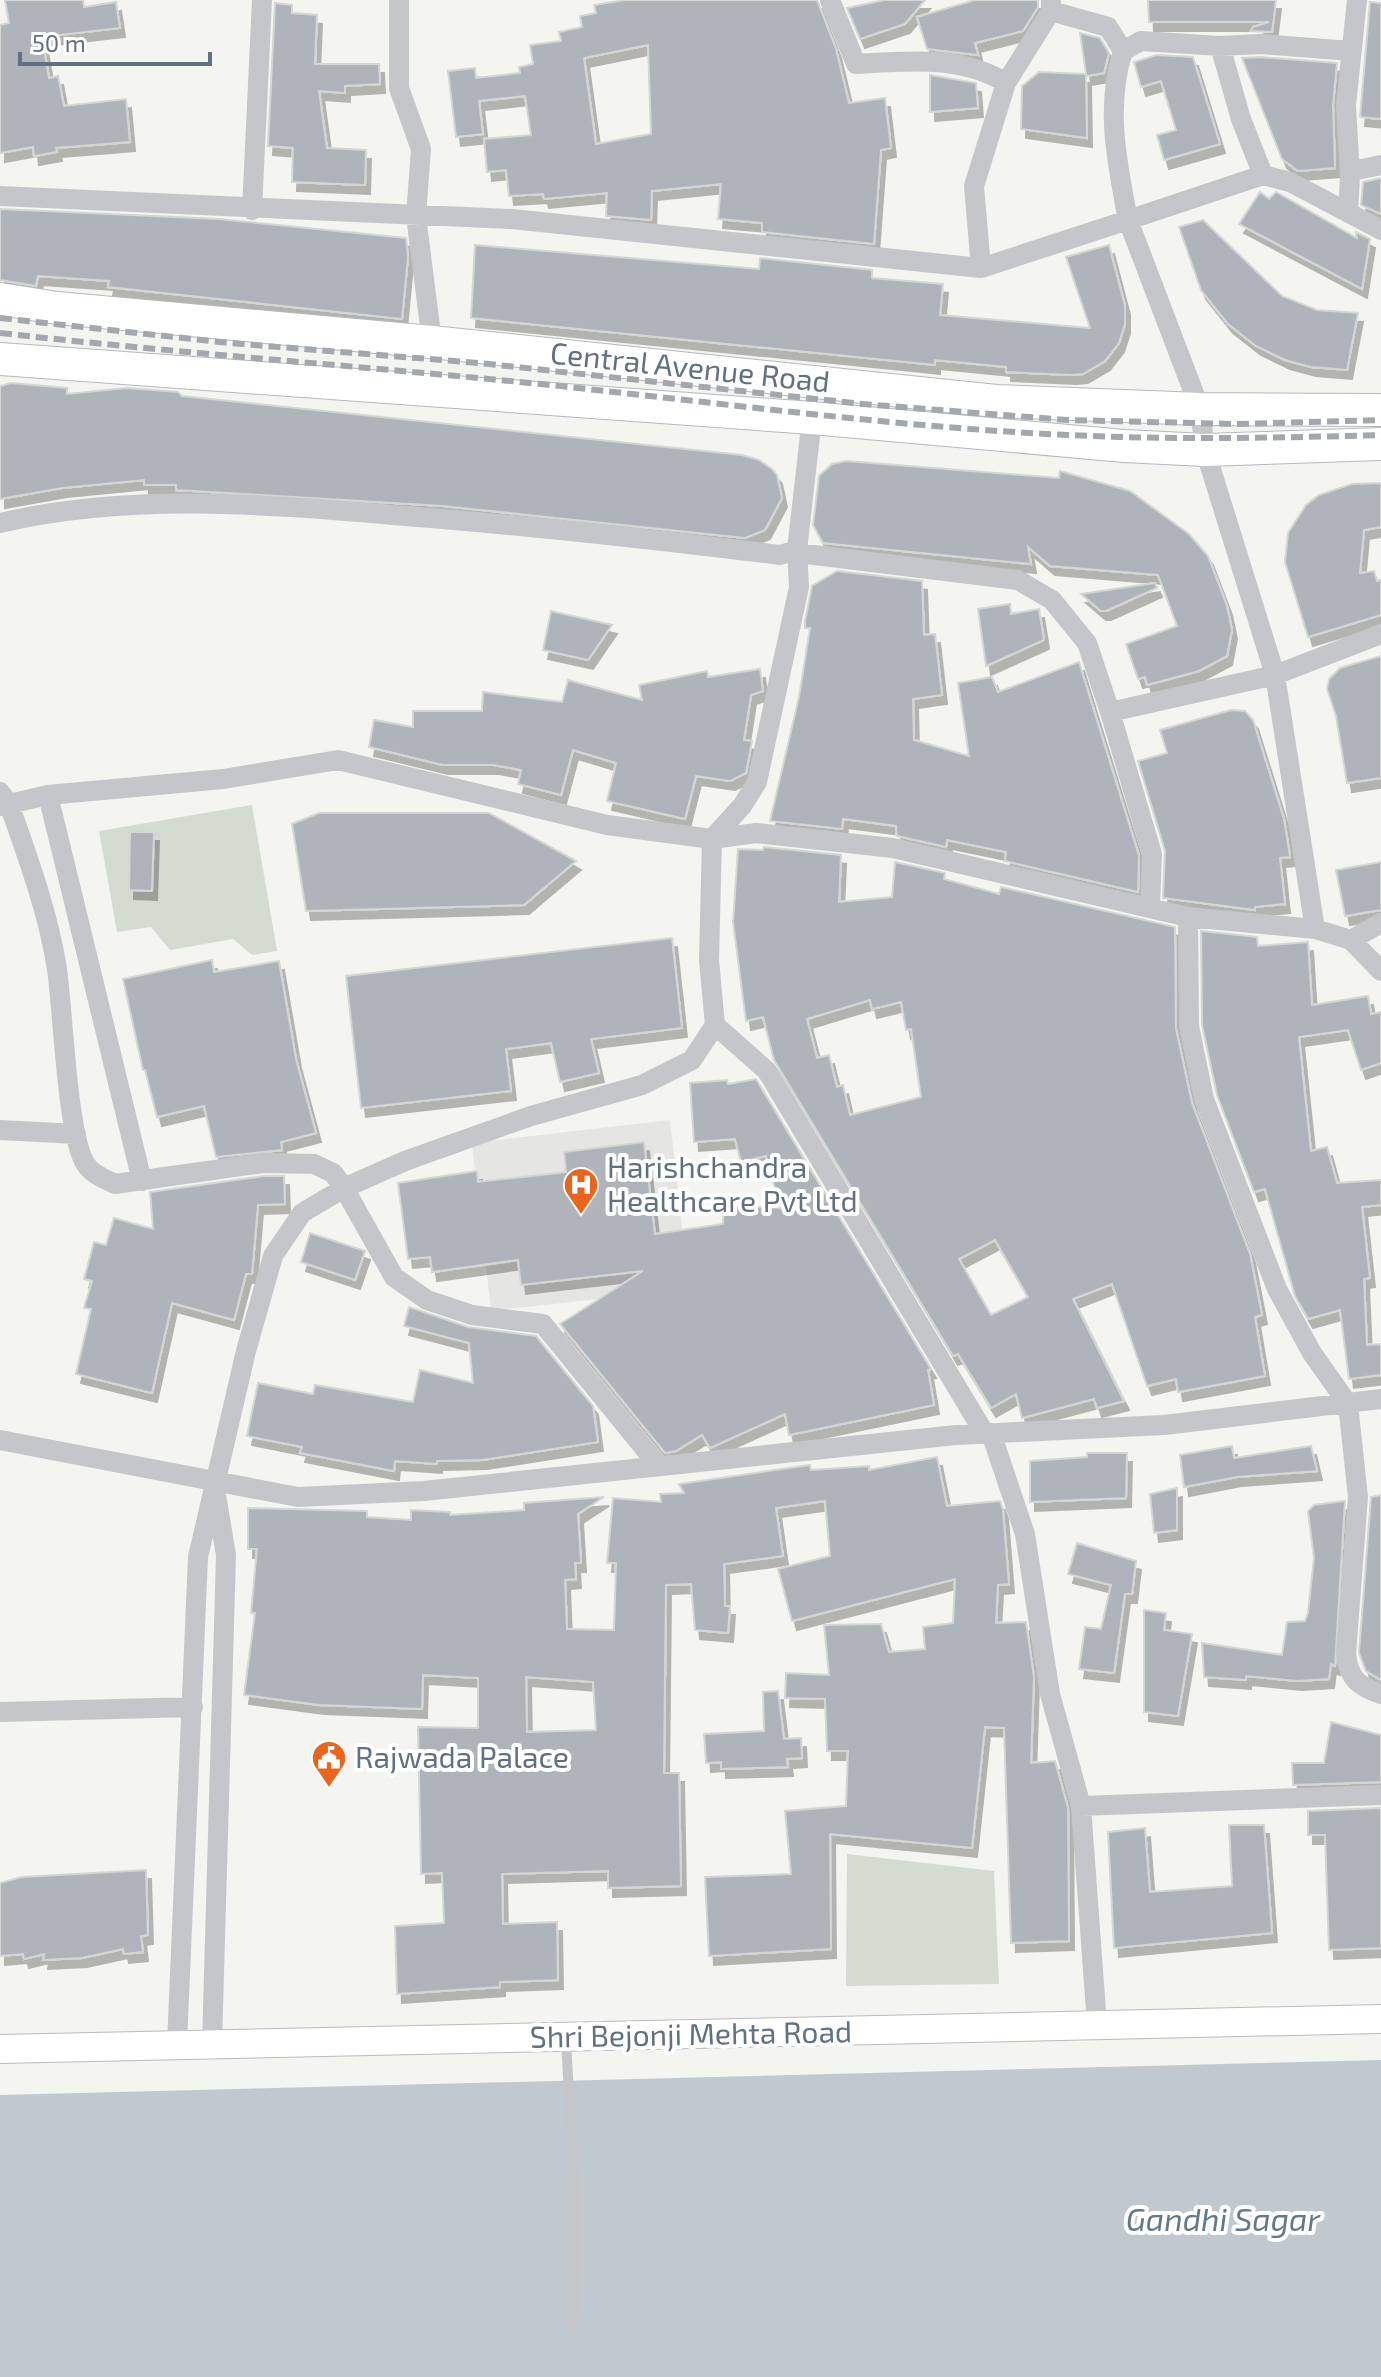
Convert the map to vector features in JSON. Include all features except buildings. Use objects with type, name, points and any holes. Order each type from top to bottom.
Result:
[{"type":"main road","name":"Central Avenue Road","points":[[0,299],[57,308],[432,342],[996,401],[1200,409],[1381,410]]},
{"type":"main road","name":"Central Avenue Road","points":[[1,360],[812,418],[1205,450],[1381,444]]},
{"type":"main road","name":"Shri Bejonji Mehta Road","points":[[0,2049],[1381,2019]]},
{"type":"street","points":[[252,210],[262,0]]},
{"type":"street","points":[[399,0],[399,88],[421,149],[416,216],[432,342]]},
{"type":"street","points":[[830,0],[856,64],[932,60],[989,72],[1006,83]]},
{"type":"street","points":[[1348,213],[1350,177],[1346,105],[1357,0]]},
{"type":"street","points":[[981,268],[974,186],[1006,83],[1051,5],[1108,27],[1123,51]]},
{"type":"street","points":[[1315,929],[1275,675],[1205,450],[1200,409],[1128,220],[1117,166],[1113,84],[1123,51],[1141,41],[1220,46],[1260,44],[1351,51]]},
{"type":"street","points":[[1220,46],[1241,119],[1263,175]]},
{"type":"street","points":[[1350,177],[1352,171],[1381,165]]},
{"type":"street","points":[[0,196],[252,210],[512,219],[981,268],[1263,175],[1290,182],[1381,230]]},
{"type":"street","points":[[177,2044],[198,1557],[273,1256],[302,1213],[344,1188],[405,1161],[531,1116],[642,1085],[692,1060],[715,1025],[709,960],[712,839],[742,806],[757,782],[799,587],[798,552],[812,418]]},
{"type":"street","points":[[0,523],[45,513],[191,501],[576,529],[780,555],[798,552],[1018,580],[1052,600],[1087,643],[1152,854],[1150,906]]},
{"type":"street","points":[[1110,712],[1275,675],[1381,634]]},
{"type":"street","points":[[658,1465],[543,1324],[472,1315],[427,1300],[394,1277],[333,1173],[314,1164],[263,1163],[115,1184],[97,1175],[85,1163],[76,1134],[56,966],[40,893],[3,801],[223,779],[338,760],[607,825],[712,839],[756,833],[893,848],[1188,917],[1315,929],[1351,940],[1381,971]]},
{"type":"street","points":[[48,795],[142,1181]]},
{"type":"street","points":[[1188,917],[1189,1026],[1204,1099],[1277,1289],[1312,1353],[1348,1404],[1358,1497],[1346,1654],[1348,1671],[1355,1683],[1381,1694]]},
{"type":"street","points":[[1351,940],[1381,923]]},
{"type":"street","points":[[715,1025],[767,1071],[988,1433],[1025,1534],[1050,1694],[1081,1806],[1097,2025]]},
{"type":"street","points":[[0,1130],[76,1134]]},
{"type":"street","points":[[0,1440],[298,1497],[424,1491],[988,1433],[1164,1425],[1381,1399]]},
{"type":"street","points":[[212,2043],[226,1555],[214,1483]]},
{"type":"street","points":[[0,1712],[193,1707]]},
{"type":"street","points":[[1081,1806],[1381,1795]]},
{"type":"lane","points":[[566,2038],[575,2205],[573,2326]]},
{"type":"shaded area","points":[[252,805],[277,951],[252,955],[233,939],[170,950],[151,927],[117,932],[99,831]]},
{"type":"shaded area","name":"Harishchandra Healthcare Pvt Ltd","points":[[670,1120],[689,1289],[491,1311],[472,1143]]},
{"type":"shaded area","points":[[847,1854],[994,1871],[999,1984],[846,1986]]},
{"type":"water","name":"Gandhi Sagar","points":[[1381,2060],[1381,2377],[0,2377],[0,2095]]},
{"type":"railway","points":[[0,318],[229,343],[479,363],[863,404],[1067,420],[1236,424],[1381,420]]},
{"type":"railway","points":[[0,333],[552,385],[994,431],[1185,438],[1381,435]]},
{"type":"place","name":"Harishchandra Healthcare Pvt Ltd","points":[[581,1216]]},
{"type":"place","name":"Rajwada Palace","points":[[329,1789]]}]
